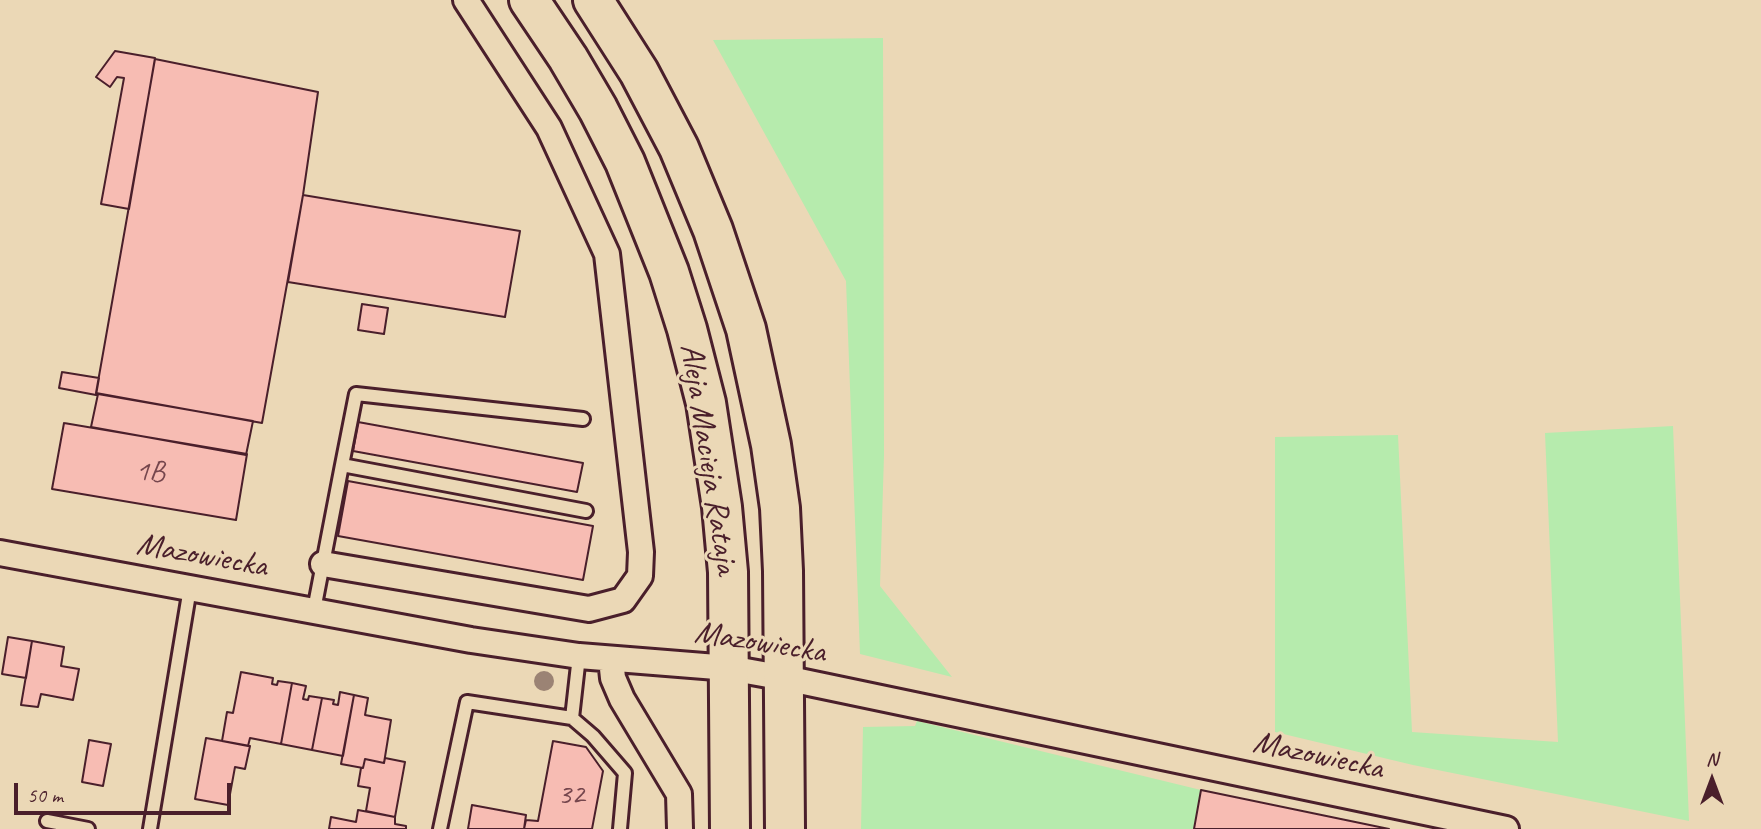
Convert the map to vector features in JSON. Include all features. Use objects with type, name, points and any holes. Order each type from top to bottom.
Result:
[{"type":"main road","name":"Aleja Macieja Rataja","points":[[529,0],[568,58],[625,162],[669,272],[706,403],[722,507],[728,572],[730,829]]},
{"type":"main road","name":"Aleja Macieja Rataja","points":[[593,0],[639,72],[680,148],[713,230],[746,329],[771,445],[780,508],[785,678],[785,829]]},
{"type":"street","points":[[323,564],[589,609],[623,600],[640,576],[641,552],[607,254],[549,128],[466,0]]},
{"type":"street","name":"Mazowiecka","points":[[0,553],[471,640],[579,656],[729,668],[785,678],[1506,829]]},
{"type":"street","points":[[611,659],[613,678],[622,699],[680,794],[680,829]]},
{"type":"lane","points":[[314,610],[356,394],[583,419]]},
{"type":"lane","points":[[342,464],[586,511]]},
{"type":"lane","points":[[150,829],[190,588]]},
{"type":"lane","points":[[572,718],[579,656]]},
{"type":"lane","points":[[440,829],[467,702],[572,718],[593,736],[625,773],[620,829]]},
{"type":"lane","points":[[47,821],[89,829]]},
{"type":"green space","points":[[883,38],[884,455],[880,586],[952,677],[860,654],[846,281],[713,40]]},
{"type":"green space","points":[[1673,426],[1689,821],[1413,765],[1275,732],[1275,437],[1398,435],[1412,732],[1558,742],[1545,433]]},
{"type":"green space","points":[[917,721],[1201,790],[1194,829],[861,829],[863,727],[915,726]]},
{"type":"building","points":[[115,51],[155,58],[129,209],[101,204],[124,78],[117,77],[110,87],[96,77]]},
{"type":"building","points":[[155,59],[318,92],[303,195],[262,423],[96,393]]},
{"type":"building","points":[[303,195],[520,231],[505,317],[288,282]]},
{"type":"building","points":[[362,304],[388,308],[384,334],[358,330]]},
{"type":"building","points":[[62,372],[99,378],[96,395],[59,388]]},
{"type":"building","points":[[98,394],[253,421],[246,455],[91,427]]},
{"type":"building","points":[[358,422],[583,463],[577,492],[353,451]]},
{"type":"building","points":[[64,423],[247,454],[236,520],[52,489]]},
{"type":"building","points":[[348,481],[593,526],[583,580],[338,536]]},
{"type":"building","points":[[8,637],[32,641],[26,678],[2,674]]},
{"type":"building","points":[[32,641],[64,647],[61,666],[79,669],[73,700],[41,694],[38,707],[21,705]]},
{"type":"building","points":[[241,672],[273,678],[272,684],[277,685],[278,681],[292,683],[281,744],[250,738],[248,746],[222,741],[227,712],[233,713]]},
{"type":"building","points":[[292,683],[306,686],[303,699],[308,700],[309,696],[322,698],[312,750],[281,744]]},
{"type":"building","points":[[340,692],[354,695],[343,756],[312,750],[322,698],[334,700],[333,704],[338,705]]},
{"type":"building","points":[[354,695],[368,698],[365,715],[391,720],[384,763],[365,759],[363,768],[341,764]]},
{"type":"building","points":[[206,738],[250,746],[245,769],[235,767],[228,805],[195,799]]},
{"type":"building","points":[[89,740],[111,744],[103,786],[82,782]]},
{"type":"building","points":[[553,741],[586,747],[603,771],[592,829],[524,829],[526,820],[538,821]]},
{"type":"building","points":[[385,758],[405,762],[395,817],[366,811],[370,788],[358,786],[365,759],[384,763]]},
{"type":"building","points":[[1201,790],[1389,829],[1194,829]]},
{"type":"building","points":[[472,805],[526,815],[524,829],[468,829]]},
{"type":"building","points":[[358,810],[395,817],[395,824],[406,826],[406,829],[329,829],[331,817],[356,822]]}]
